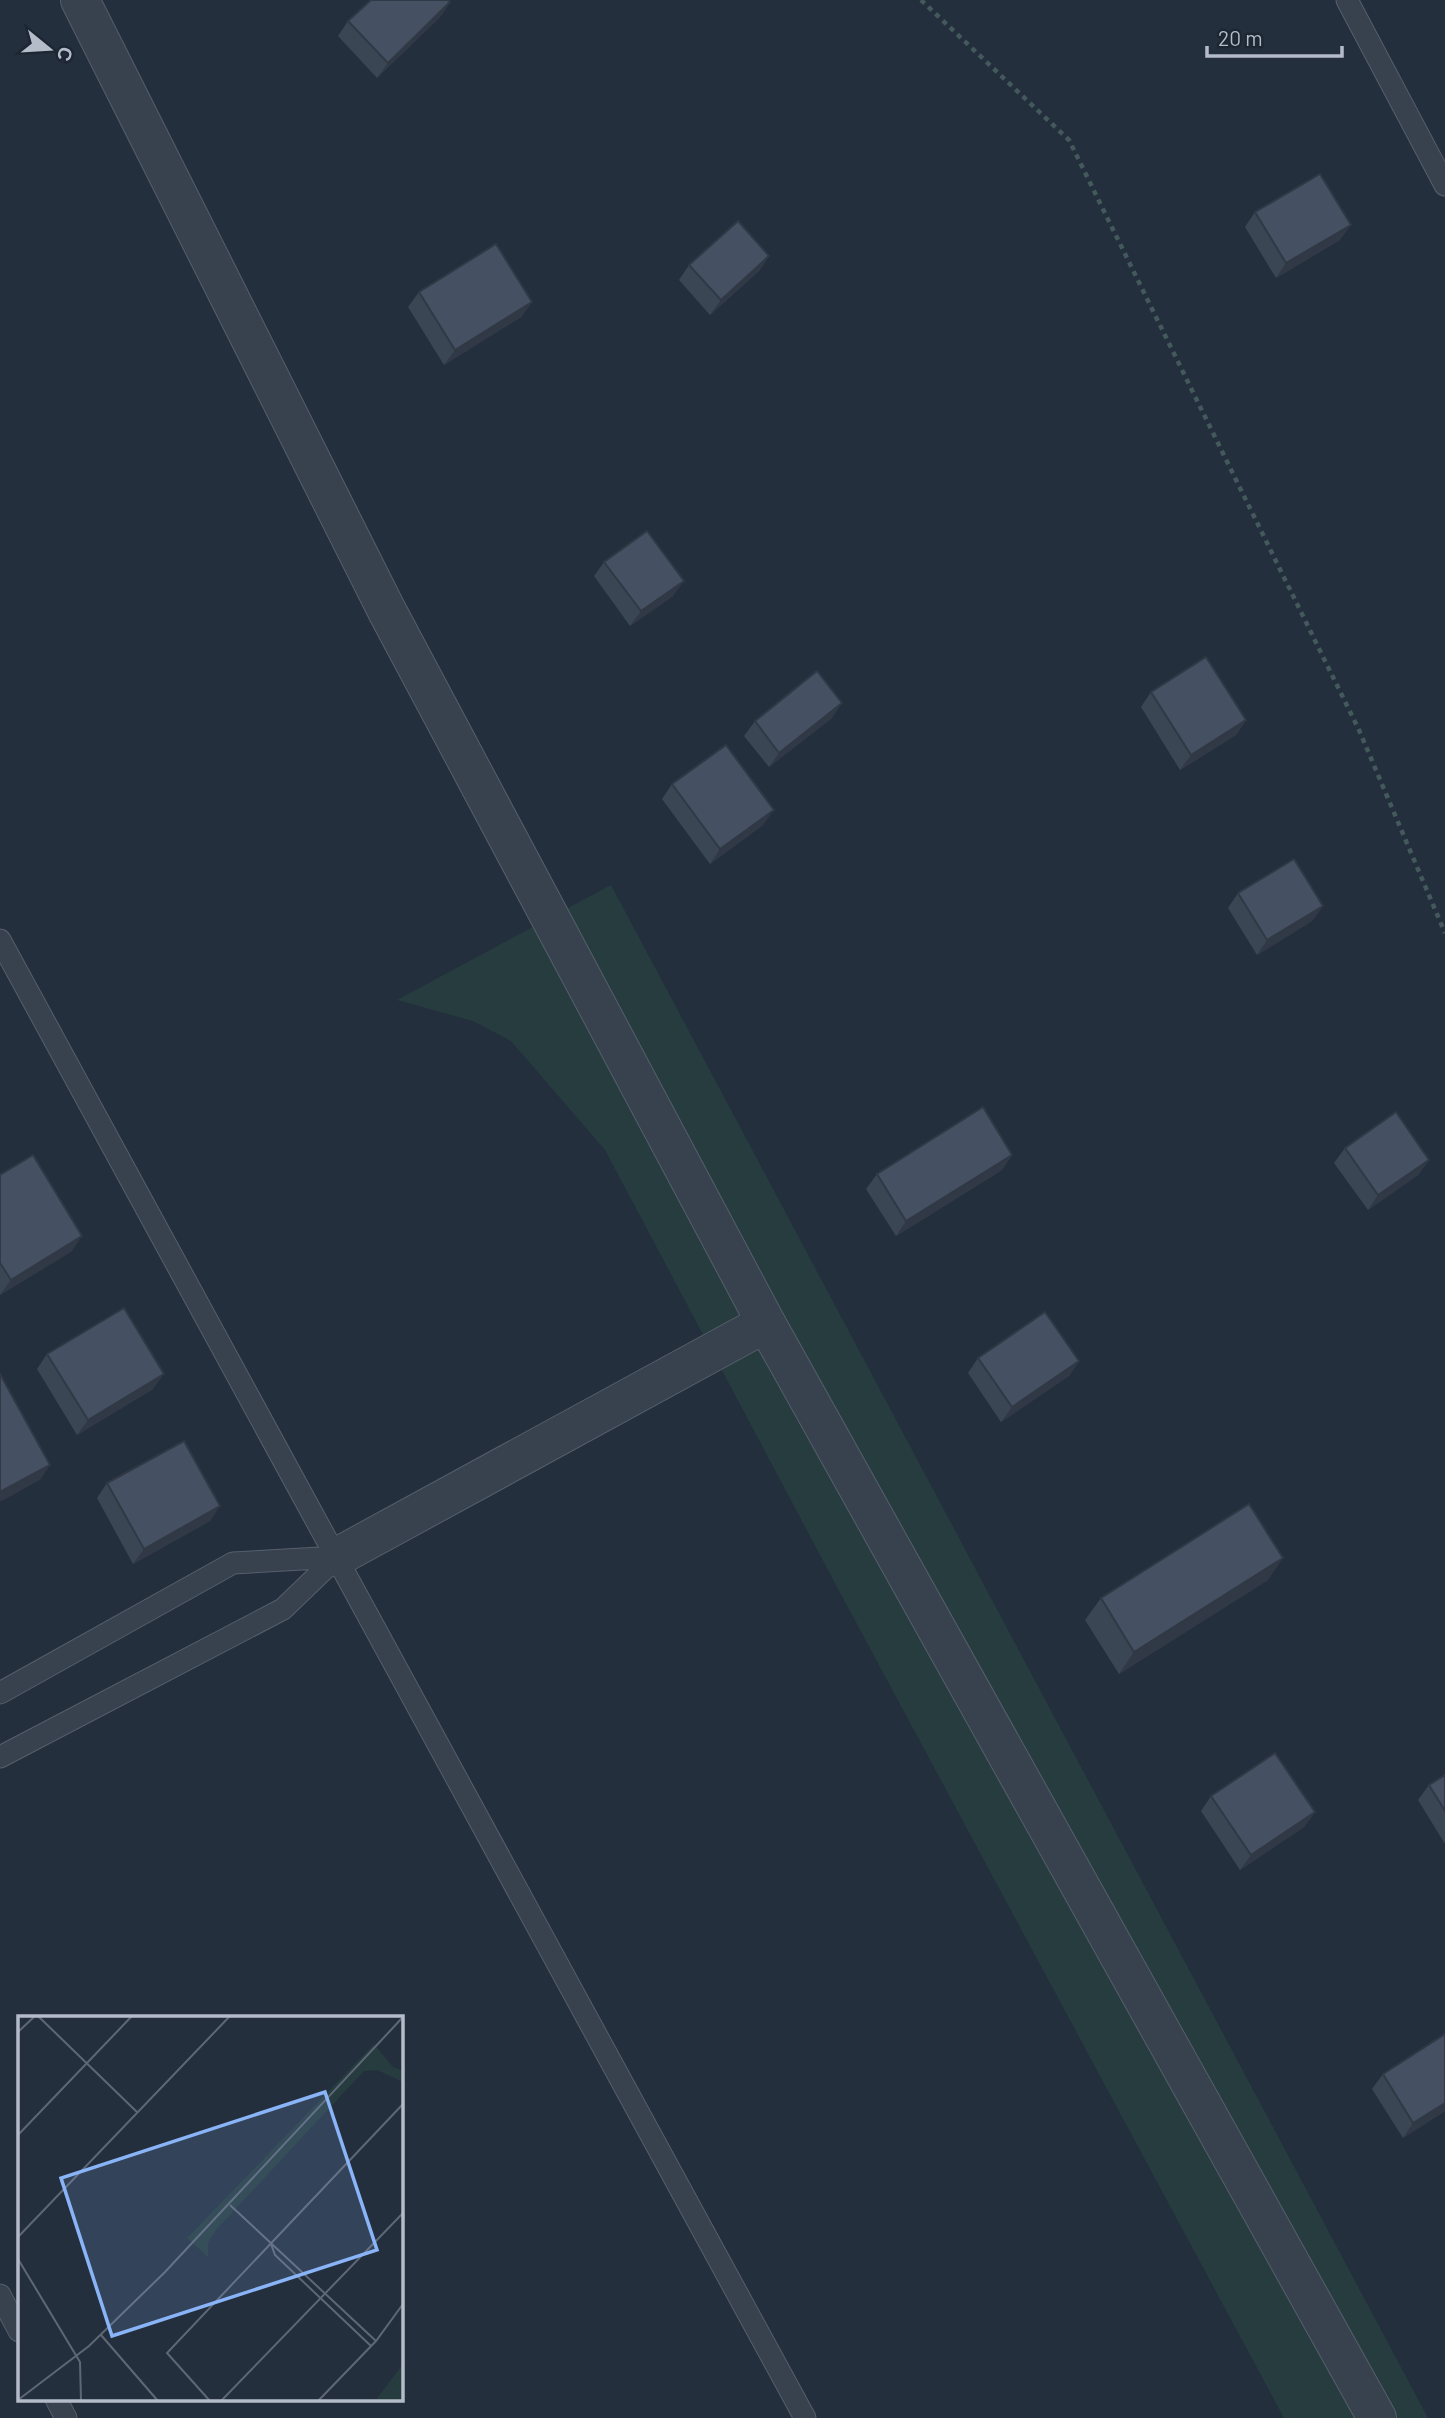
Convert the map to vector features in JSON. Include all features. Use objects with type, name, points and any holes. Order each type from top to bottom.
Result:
[{"type":"street","points":[[80,0],[387,611],[766,1323],[1377,2418]]},
{"type":"street","points":[[337,1557],[766,1323]]},
{"type":"lane","points":[[1347,0],[1445,185]]},
{"type":"lane","points":[[0,940],[805,2418]]},
{"type":"lane","points":[[0,1693],[233,1563],[337,1557]]},
{"type":"lane","points":[[0,1757],[283,1609],[337,1557]]},
{"type":"lane","points":[[0,2295],[18,2329]]},
{"type":"lane","points":[[57,2400],[66,2418]]},
{"type":"path","points":[[921,0],[1069,140],[1359,730],[1445,933]]},
{"type":"green space","points":[[611,885],[1428,2418],[1284,2418],[605,1150],[511,1041],[473,1021],[397,1000]]},
{"type":"building","points":[[371,0],[450,2],[388,63],[348,21]]},
{"type":"building","points":[[1320,174],[1351,225],[1286,263],[1255,212]]},
{"type":"building","points":[[738,221],[769,256],[721,300],[689,265]]},
{"type":"building","points":[[496,244],[532,302],[455,350],[419,292]]},
{"type":"building","points":[[647,531],[684,581],[641,611],[604,562]]},
{"type":"building","points":[[1206,657],[1246,720],[1191,755],[1151,692]]},
{"type":"building","points":[[817,671],[842,703],[779,753],[755,721]]},
{"type":"building","points":[[726,745],[774,810],[720,849],[672,784]]},
{"type":"building","points":[[1294,859],[1323,906],[1267,940],[1238,893]]},
{"type":"building","points":[[983,1107],[1012,1155],[906,1221],[877,1174]]},
{"type":"building","points":[[1396,1112],[1429,1160],[1378,1195],[1345,1148]]},
{"type":"building","points":[[33,1155],[82,1236],[11,1280],[0,1263],[0,1175]]},
{"type":"building","points":[[124,1308],[164,1374],[88,1420],[47,1354]]},
{"type":"building","points":[[1045,1312],[1079,1361],[1012,1407],[978,1358]]},
{"type":"building","points":[[0,1374],[50,1465],[0,1492]]},
{"type":"building","points":[[184,1441],[220,1506],[144,1549],[107,1483]]},
{"type":"building","points":[[1249,1504],[1283,1558],[1134,1652],[1101,1598]]},
{"type":"building","points":[[1275,1753],[1315,1812],[1251,1855],[1211,1796]]},
{"type":"building","points":[[1445,1775],[1445,1811],[1429,1785]]},
{"type":"building","points":[[1445,2034],[1445,2103],[1413,2123],[1383,2074]]}]
